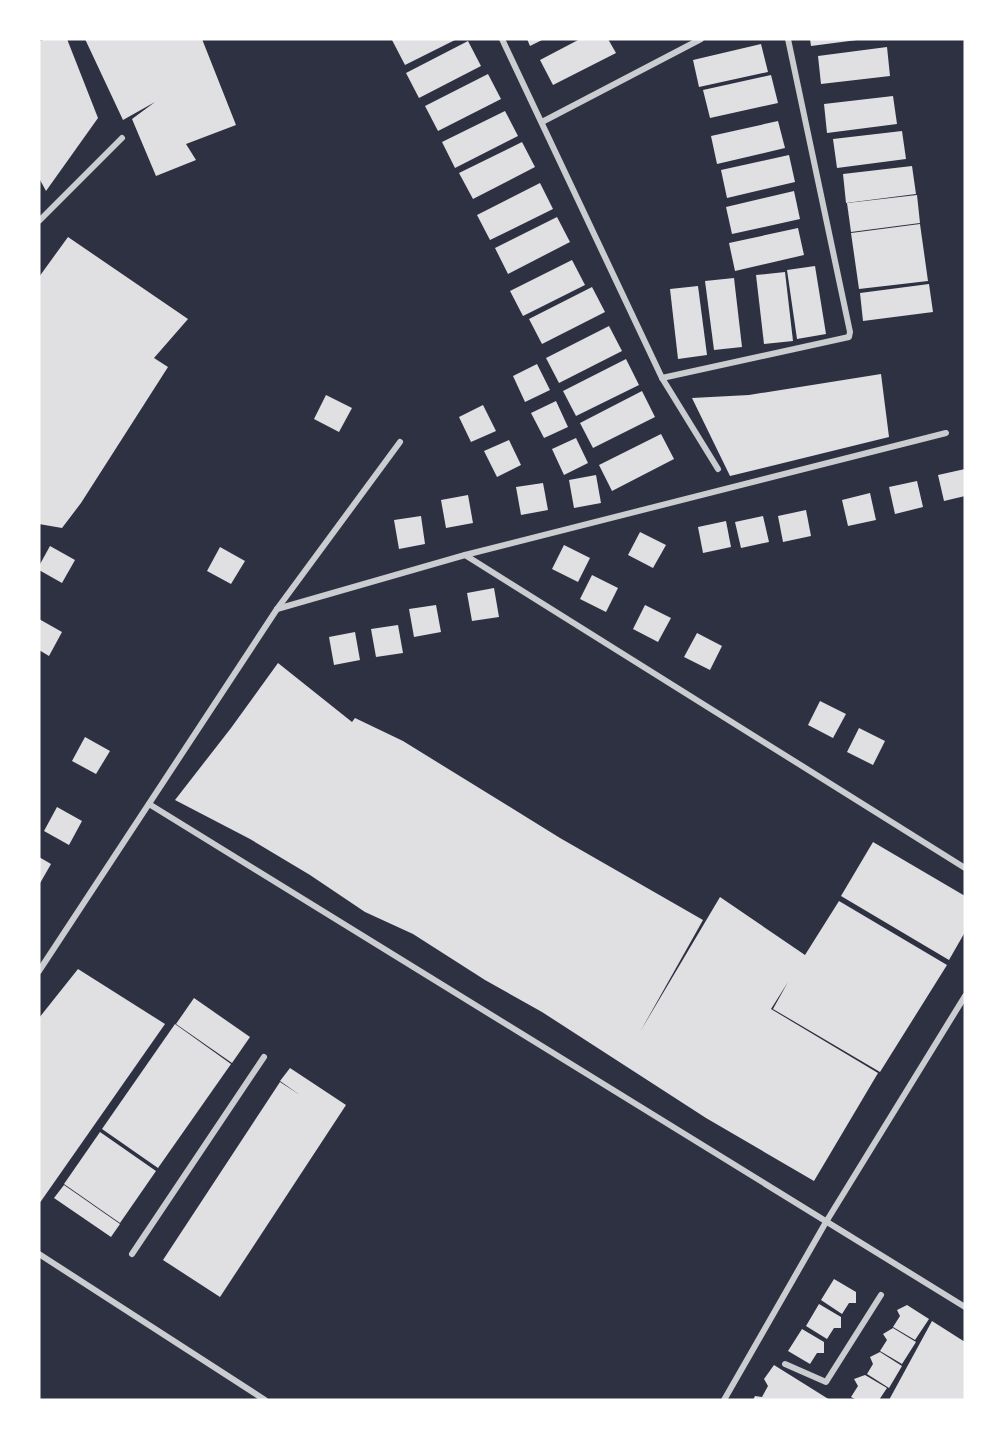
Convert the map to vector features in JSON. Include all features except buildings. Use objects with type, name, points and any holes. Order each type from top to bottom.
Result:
[{"type":"street","points":[[502,39],[662,378],[718,469]]},
{"type":"street","points":[[542,122],[701,39]]},
{"type":"street","points":[[662,378],[849,338],[848,320],[788,39]]},
{"type":"street","points":[[39,221],[122,138]]},
{"type":"street","points":[[277,609],[465,555],[946,433]]},
{"type":"street","points":[[39,971],[277,609],[400,442]]},
{"type":"street","points":[[465,555],[965,868]]},
{"type":"street","points":[[149,804],[965,1307]]},
{"type":"street","points":[[724,1400],[826,1222],[965,996]]},
{"type":"street","points":[[132,1254],[264,1057]]},
{"type":"street","points":[[39,1254],[265,1400]]},
{"type":"street","points":[[785,1364],[826,1382],[881,1295]]}]
